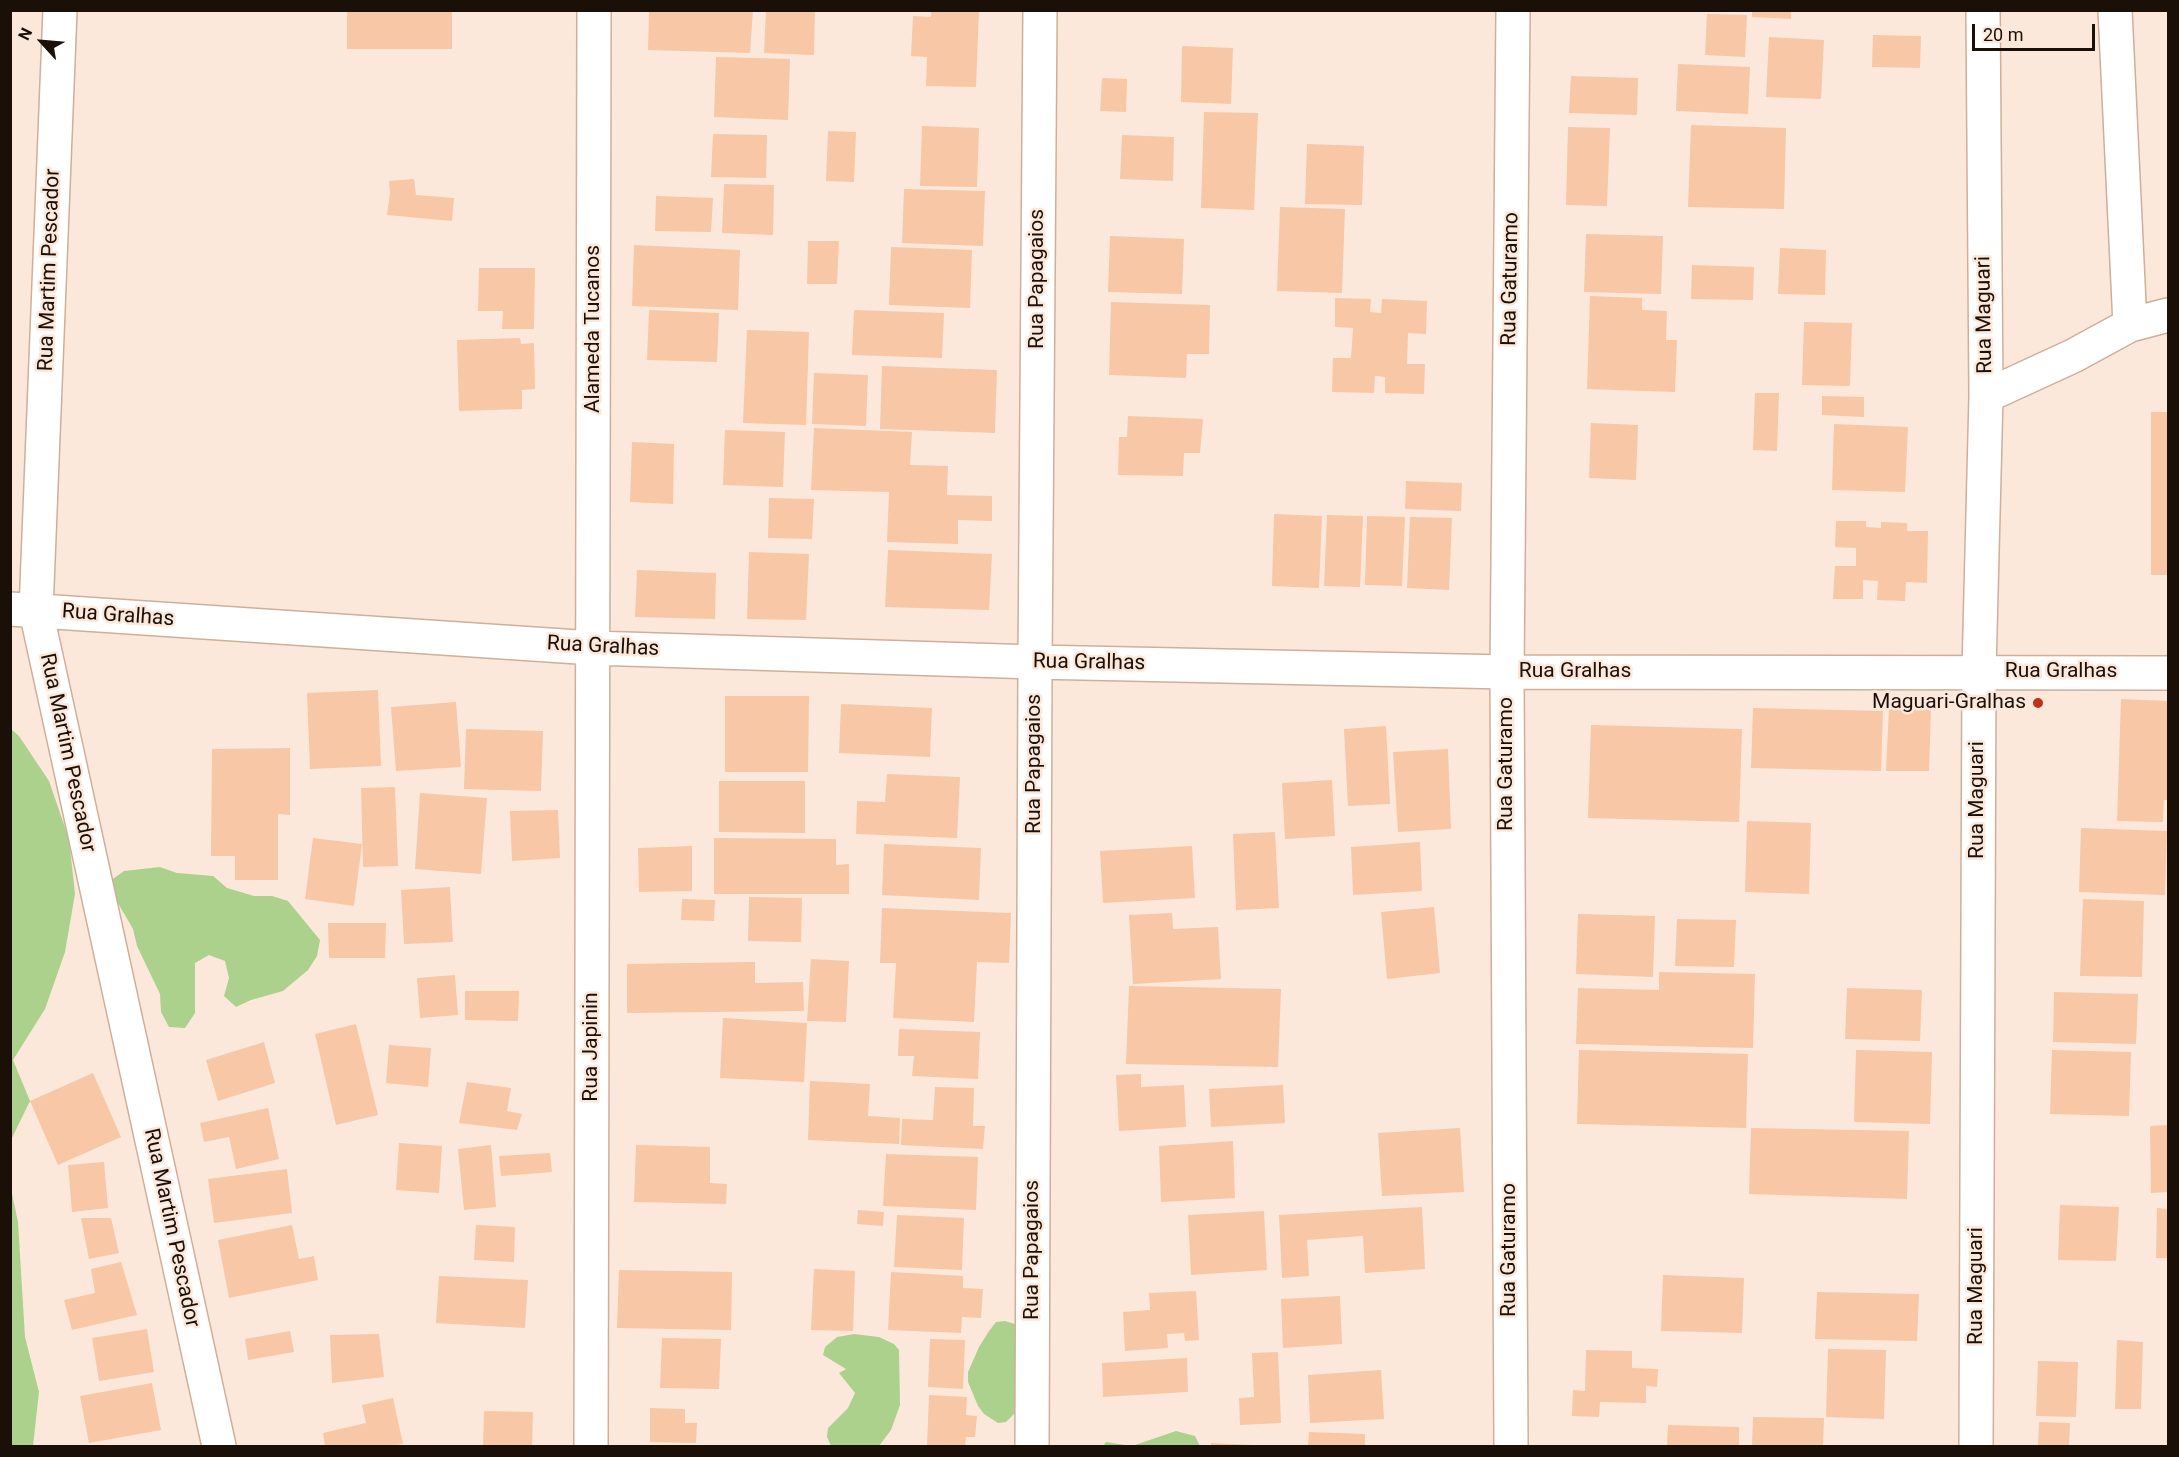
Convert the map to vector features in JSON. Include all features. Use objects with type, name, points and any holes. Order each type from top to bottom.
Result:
[{"type":"street","name":"Rua Martim Pescador","points":[[60,10],[23,610],[219,1446]]},
{"type":"street","name":"Alameda Tucanos","points":[[593,648],[594,10]]},
{"type":"street","name":"Rua Papagaios","points":[[1032,1446],[1040,10]]},
{"type":"street","name":"Rua Gaturamo","points":[[1511,1446],[1507,672],[1513,10]]},
{"type":"street","name":"Rua Maguari","points":[[1976,1446],[1979,671],[1986,396],[1983,10]]},
{"type":"street","points":[[2115,10],[2130,325]]},
{"type":"street","points":[[1986,396],[2073,356],[2130,325],[2169,315]]},
{"type":"street","name":"Rua Gralhas","points":[[23,610],[593,648],[1035,662],[1507,672],[2169,673]]},
{"type":"street","name":"Rua Japinin","points":[[591,1446],[593,648]]},
{"type":"green space","points":[[11,729],[19,736],[49,781],[69,839],[75,894],[65,952],[45,1009],[13,1060],[30,1101],[11,1140]]},
{"type":"green space","points":[[160,867],[177,873],[213,876],[227,888],[254,896],[272,896],[288,901],[320,940],[317,956],[308,970],[283,991],[236,1007],[224,996],[229,978],[225,961],[209,955],[195,963],[195,1013],[185,1028],[169,1027],[161,1012],[160,994],[137,946],[133,929],[115,898],[110,881],[124,871]]},
{"type":"green space","points":[[10,1184],[18,1222],[25,1337],[39,1392],[33,1446],[11,1446]]},
{"type":"green space","points":[[1005,1321],[1021,1326],[1018,1410],[1006,1422],[998,1423],[984,1414],[978,1406],[968,1382],[968,1372],[989,1331],[996,1322]]},
{"type":"green space","points":[[854,1334],[879,1337],[894,1344],[899,1350],[900,1405],[891,1430],[879,1446],[831,1446],[827,1437],[828,1428],[848,1408],[855,1393],[839,1373],[846,1369],[823,1355],[825,1347],[837,1337]]},
{"type":"green space","points":[[1176,1431],[1195,1436],[1200,1446],[1132,1446]]},
{"type":"green space","points":[[1106,1442],[1132,1446],[1103,1446]]},
{"type":"building","points":[[347,10],[452,10],[452,49],[347,49]]},
{"type":"building","points":[[649,10],[753,10],[750,53],[648,50]]},
{"type":"building","points":[[766,10],[815,10],[814,55],[764,53]]},
{"type":"building","points":[[931,10],[979,10],[976,87],[926,86],[927,57],[911,56],[913,16],[931,17]]},
{"type":"building","points":[[1752,10],[1791,10],[1791,19],[1752,17]]},
{"type":"building","points":[[1707,14],[1747,15],[1745,57],[1705,55]]},
{"type":"building","points":[[1873,35],[1921,36],[1920,68],[1872,67]]},
{"type":"building","points":[[1769,37],[1824,40],[1821,99],[1766,97]]},
{"type":"building","points":[[1182,46],[1233,48],[1231,104],[1181,102]]},
{"type":"building","points":[[716,57],[790,59],[788,120],[714,117]]},
{"type":"building","points":[[1678,64],[1750,67],[1748,114],[1676,111]]},
{"type":"building","points":[[1571,76],[1638,78],[1637,115],[1569,113]]},
{"type":"building","points":[[1102,78],[1127,79],[1126,112],[1100,111]]},
{"type":"building","points":[[1204,112],[1258,113],[1254,210],[1201,208]]},
{"type":"building","points":[[1691,125],[1786,128],[1784,209],[1688,207]]},
{"type":"building","points":[[922,126],[979,128],[977,187],[920,186]]},
{"type":"building","points":[[1568,127],[1610,128],[1607,206],[1566,205]]},
{"type":"building","points":[[828,131],[856,132],[854,182],[826,181]]},
{"type":"building","points":[[713,134],[767,135],[766,178],[711,177]]},
{"type":"building","points":[[1122,135],[1174,137],[1173,181],[1120,179]]},
{"type":"building","points":[[1307,144],[1364,146],[1362,205],[1305,204]]},
{"type":"building","points":[[414,179],[416,195],[454,198],[452,221],[387,215],[389,181]]},
{"type":"building","points":[[724,184],[774,185],[773,235],[722,233]]},
{"type":"building","points":[[904,189],[985,191],[983,246],[902,243]]},
{"type":"building","points":[[656,196],[713,198],[711,232],[655,231]]},
{"type":"building","points":[[1280,207],[1345,209],[1342,293],[1277,291]]},
{"type":"building","points":[[1586,234],[1663,236],[1661,294],[1584,292]]},
{"type":"building","points":[[1110,236],[1184,239],[1182,294],[1108,292]]},
{"type":"building","points":[[808,241],[839,241],[837,284],[807,284]]},
{"type":"building","points":[[634,245],[740,250],[738,310],[632,306]]},
{"type":"building","points":[[891,247],[972,250],[970,308],[889,305]]},
{"type":"building","points":[[1780,248],[1826,250],[1825,295],[1778,294]]},
{"type":"building","points":[[1692,265],[1754,267],[1753,300],[1691,299]]},
{"type":"building","points":[[479,268],[535,268],[534,329],[502,329],[503,311],[478,311]]},
{"type":"building","points":[[1590,296],[1642,298],[1642,310],[1667,311],[1666,340],[1677,340],[1675,392],[1587,389]]},
{"type":"building","points":[[1335,298],[1371,299],[1370,312],[1381,313],[1382,299],[1427,301],[1426,334],[1408,333],[1407,364],[1425,364],[1424,394],[1385,393],[1385,377],[1375,376],[1374,393],[1332,392],[1333,358],[1351,358],[1353,328],[1335,327]]},
{"type":"building","points":[[1111,302],[1210,305],[1209,354],[1187,354],[1186,378],[1109,375]]},
{"type":"building","points":[[649,310],[719,313],[717,362],[647,360]]},
{"type":"building","points":[[854,310],[944,313],[942,358],[852,355]]},
{"type":"building","points":[[1804,322],[1852,323],[1850,386],[1802,385]]},
{"type":"building","points":[[747,330],[809,332],[806,425],[743,423]]},
{"type":"building","points":[[520,338],[521,344],[534,343],[535,389],[522,390],[522,409],[459,411],[457,340]]},
{"type":"building","points":[[882,366],[997,370],[995,433],[880,429]]},
{"type":"building","points":[[814,373],[868,375],[866,426],[812,424]]},
{"type":"building","points":[[1755,393],[1779,393],[1777,451],[1753,450]]},
{"type":"building","points":[[1822,396],[1864,397],[1864,417],[1822,415]]},
{"type":"building","points":[[2151,412],[2168,412],[2168,575],[2151,575]]},
{"type":"building","points":[[1128,416],[1203,419],[1200,453],[1184,453],[1183,476],[1118,475],[1119,437],[1127,437]]},
{"type":"building","points":[[1591,423],[1638,425],[1636,480],[1589,478]]},
{"type":"building","points":[[1834,424],[1908,427],[1905,492],[1832,490]]},
{"type":"building","points":[[814,428],[912,432],[910,465],[948,466],[947,495],[992,496],[992,521],[958,520],[958,544],[887,542],[889,492],[811,490]]},
{"type":"building","points":[[725,430],[785,432],[783,487],[723,485]]},
{"type":"building","points":[[632,442],[674,444],[673,504],[630,502]]},
{"type":"building","points":[[1406,481],[1462,483],[1461,511],[1405,509]]},
{"type":"building","points":[[769,498],[814,499],[812,539],[768,538]]},
{"type":"building","points":[[1274,514],[1322,516],[1319,588],[1272,586]]},
{"type":"building","points":[[1327,515],[1363,516],[1360,587],[1324,586]]},
{"type":"building","points":[[1367,516],[1405,517],[1402,586],[1365,585]]},
{"type":"building","points":[[1410,517],[1452,518],[1449,590],[1407,588]]},
{"type":"building","points":[[1836,521],[1866,521],[1866,527],[1881,528],[1881,522],[1907,523],[1907,531],[1928,531],[1927,583],[1906,582],[1905,601],[1877,600],[1878,581],[1863,580],[1863,599],[1833,599],[1835,566],[1856,566],[1856,548],[1835,547]]},
{"type":"building","points":[[888,550],[992,554],[989,610],[885,607]]},
{"type":"building","points":[[749,552],[809,554],[806,620],[747,619]]},
{"type":"building","points":[[637,570],[716,573],[715,619],[635,617]]},
{"type":"building","points":[[378,690],[381,766],[310,769],[307,693]]},
{"type":"building","points":[[725,696],[809,696],[808,772],[725,772]]},
{"type":"building","points":[[2121,699],[2168,701],[2168,800],[2164,800],[2163,822],[2117,821]]},
{"type":"building","points":[[456,702],[461,767],[396,771],[391,707]]},
{"type":"building","points":[[841,704],[932,708],[930,757],[839,753]]},
{"type":"building","points":[[1889,707],[1931,708],[1929,771],[1886,771]]},
{"type":"building","points":[[1753,708],[1883,711],[1881,771],[1751,768]]},
{"type":"building","points":[[1591,725],[1742,729],[1739,822],[1588,818]]},
{"type":"building","points":[[1386,726],[1390,804],[1348,806],[1344,729]]},
{"type":"building","points":[[466,729],[543,731],[541,791],[464,789]]},
{"type":"building","points":[[290,748],[290,815],[278,814],[278,880],[235,880],[235,856],[211,856],[212,749]]},
{"type":"building","points":[[1448,749],[1451,829],[1398,832],[1393,752]]},
{"type":"building","points":[[887,774],[960,777],[957,838],[856,834],[857,801],[885,802]]},
{"type":"building","points":[[1332,780],[1335,836],[1285,839],[1282,783]]},
{"type":"building","points":[[719,781],[805,781],[805,833],[719,832]]},
{"type":"building","points":[[395,787],[398,866],[363,867],[361,788]]},
{"type":"building","points":[[420,793],[487,798],[481,874],[415,869]]},
{"type":"building","points":[[558,810],[560,858],[512,861],[510,811]]},
{"type":"building","points":[[1747,821],[1811,823],[1809,894],[1745,892]]},
{"type":"building","points":[[2081,828],[2167,831],[2165,895],[2079,892]]},
{"type":"building","points":[[1275,832],[1279,908],[1236,910],[1233,834]]},
{"type":"building","points":[[313,838],[362,844],[354,906],[305,899]]},
{"type":"building","points":[[714,838],[836,839],[836,865],[849,864],[849,894],[714,894]]},
{"type":"building","points":[[1420,842],[1422,891],[1353,895],[1351,847]]},
{"type":"building","points":[[884,844],[981,848],[979,900],[882,895]]},
{"type":"building","points":[[692,846],[692,891],[639,892],[638,848]]},
{"type":"building","points":[[1192,846],[1195,898],[1103,903],[1100,851]]},
{"type":"building","points":[[450,887],[453,942],[404,944],[401,890]]},
{"type":"building","points":[[749,897],[802,898],[801,942],[748,941]]},
{"type":"building","points":[[682,899],[715,900],[714,921],[681,920]]},
{"type":"building","points":[[2083,899],[2144,901],[2142,977],[2080,976]]},
{"type":"building","points":[[1434,907],[1440,973],[1387,979],[1381,912]]},
{"type":"building","points":[[882,908],[1011,913],[1009,963],[977,962],[974,1022],[893,1018],[896,963],[880,963]]},
{"type":"building","points":[[1172,913],[1173,929],[1218,927],[1221,979],[1133,984],[1129,915]]},
{"type":"building","points":[[1578,914],[1655,916],[1653,977],[1576,974]]},
{"type":"building","points":[[1677,919],[1736,920],[1734,967],[1675,966]]},
{"type":"building","points":[[328,923],[386,923],[385,958],[329,958]]},
{"type":"building","points":[[811,959],[849,961],[846,1022],[807,1021]]},
{"type":"building","points":[[755,962],[755,983],[803,982],[804,1011],[627,1013],[627,964]]},
{"type":"building","points":[[1659,972],[1755,974],[1753,1048],[1576,1044],[1578,988],[1659,990]]},
{"type":"building","points":[[455,975],[458,1015],[420,1018],[417,978]]},
{"type":"building","points":[[1129,986],[1281,989],[1278,1067],[1126,1064]]},
{"type":"building","points":[[1847,988],[1922,990],[1920,1041],[1845,1039]]},
{"type":"building","points":[[465,991],[519,991],[518,1021],[465,1020]]},
{"type":"building","points":[[2054,992],[2138,994],[2136,1044],[2053,1042]]},
{"type":"building","points":[[723,1018],[807,1023],[804,1082],[720,1078]]},
{"type":"building","points":[[356,1024],[378,1115],[336,1125],[315,1034]]},
{"type":"building","points":[[899,1029],[980,1032],[978,1079],[912,1076],[914,1056],[898,1056]]},
{"type":"building","points":[[264,1042],[275,1083],[218,1101],[206,1060]]},
{"type":"building","points":[[389,1045],[431,1048],[428,1087],[386,1083]]},
{"type":"building","points":[[1579,1050],[1748,1054],[1746,1128],[1577,1124]]},
{"type":"building","points":[[1856,1050],[1932,1052],[1930,1124],[1854,1122]]},
{"type":"building","points":[[2052,1050],[2131,1052],[2129,1116],[2050,1114]]},
{"type":"building","points":[[93,1073],[121,1137],[58,1165],[30,1101]]},
{"type":"building","points":[[1141,1074],[1141,1087],[1184,1085],[1186,1127],[1119,1131],[1116,1075]]},
{"type":"building","points":[[810,1081],[870,1084],[868,1116],[900,1118],[899,1144],[808,1140]]},
{"type":"building","points":[[467,1082],[511,1088],[507,1111],[522,1114],[517,1130],[459,1123]]},
{"type":"building","points":[[1283,1085],[1285,1123],[1211,1127],[1209,1089]]},
{"type":"building","points":[[935,1087],[974,1088],[973,1126],[985,1126],[983,1149],[901,1145],[902,1119],[933,1120]]},
{"type":"building","points":[[268,1108],[279,1159],[236,1169],[229,1137],[204,1142],[200,1123]]},
{"type":"building","points":[[2168,1125],[2168,1192],[2151,1193],[2150,1126]]},
{"type":"building","points":[[1460,1128],[1464,1192],[1382,1196],[1378,1133]]},
{"type":"building","points":[[1751,1128],[1909,1131],[1907,1199],[1749,1194]]},
{"type":"building","points":[[1233,1141],[1235,1198],[1161,1202],[1159,1146]]},
{"type":"building","points":[[399,1143],[442,1146],[439,1193],[396,1190]]},
{"type":"building","points":[[491,1145],[496,1207],[464,1210],[458,1149]]},
{"type":"building","points":[[636,1145],[710,1147],[710,1183],[727,1184],[726,1204],[634,1202]]},
{"type":"building","points":[[550,1153],[552,1172],[501,1176],[499,1156]]},
{"type":"building","points":[[886,1154],[978,1157],[976,1210],[883,1206]]},
{"type":"building","points":[[104,1162],[108,1208],[72,1212],[68,1165]]},
{"type":"building","points":[[287,1169],[292,1213],[214,1223],[208,1179]]},
{"type":"building","points":[[2060,1205],[2119,1207],[2116,1261],[2058,1260]]},
{"type":"building","points":[[1422,1207],[1425,1269],[1365,1273],[1363,1236],[1307,1240],[1309,1276],[1282,1278],[1279,1215]]},
{"type":"building","points":[[2157,1208],[2168,1209],[2168,1258],[2156,1258]]},
{"type":"building","points":[[858,1210],[884,1212],[883,1226],[857,1224]]},
{"type":"building","points":[[1264,1211],[1267,1270],[1191,1275],[1188,1215]]},
{"type":"building","points":[[897,1215],[964,1218],[962,1270],[894,1267]]},
{"type":"building","points":[[81,1218],[111,1218],[119,1253],[89,1259]]},
{"type":"building","points":[[292,1225],[299,1259],[314,1256],[318,1280],[229,1298],[218,1240]]},
{"type":"building","points":[[476,1225],[515,1227],[514,1262],[474,1260]]},
{"type":"building","points":[[121,1262],[137,1315],[72,1330],[64,1300],[95,1293],[91,1269]]},
{"type":"building","points":[[814,1269],[855,1271],[853,1331],[811,1330]]},
{"type":"building","points":[[619,1270],[732,1272],[731,1330],[617,1328]]},
{"type":"building","points":[[891,1272],[963,1276],[963,1288],[983,1289],[981,1318],[962,1317],[961,1333],[888,1330]]},
{"type":"building","points":[[1663,1275],[1744,1278],[1742,1333],[1661,1331]]},
{"type":"building","points":[[439,1276],[528,1280],[525,1328],[436,1323]]},
{"type":"building","points":[[1196,1291],[1199,1340],[1185,1341],[1184,1333],[1167,1334],[1168,1348],[1125,1351],[1123,1312],[1150,1310],[1149,1293]]},
{"type":"building","points":[[1817,1292],[1919,1294],[1917,1341],[1815,1339]]},
{"type":"building","points":[[1340,1296],[1342,1344],[1283,1348],[1281,1299]]},
{"type":"building","points":[[147,1329],[154,1372],[99,1381],[92,1338]]},
{"type":"building","points":[[290,1331],[294,1352],[248,1360],[245,1339]]},
{"type":"building","points":[[379,1334],[384,1377],[332,1383],[330,1335]]},
{"type":"building","points":[[662,1338],[721,1339],[719,1389],[660,1388]]},
{"type":"building","points":[[930,1339],[965,1340],[963,1389],[928,1387]]},
{"type":"building","points":[[2117,1340],[2143,1342],[2141,1409],[2115,1409]]},
{"type":"building","points":[[1828,1349],[1886,1350],[1884,1419],[1826,1417]]},
{"type":"building","points":[[1586,1350],[1632,1351],[1632,1368],[1658,1369],[1657,1387],[1646,1386],[1646,1403],[1600,1402],[1599,1417],[1572,1416],[1573,1390],[1585,1391]]},
{"type":"building","points":[[1278,1352],[1281,1423],[1240,1425],[1239,1398],[1254,1397],[1252,1353]]},
{"type":"building","points":[[1187,1358],[1188,1392],[1103,1397],[1102,1363]]},
{"type":"building","points":[[2038,1361],[2078,1362],[2076,1417],[2036,1416]]},
{"type":"building","points":[[1381,1370],[1384,1419],[1310,1423],[1308,1375]]},
{"type":"building","points":[[152,1383],[161,1430],[89,1443],[80,1396]]},
{"type":"building","points":[[929,1395],[967,1397],[966,1415],[977,1416],[975,1437],[966,1437],[965,1446],[927,1446]]},
{"type":"building","points":[[393,1398],[403,1444],[325,1446],[323,1433],[366,1423],[362,1405]]},
{"type":"building","points":[[650,1408],[685,1409],[685,1423],[697,1423],[696,1443],[650,1442]]},
{"type":"building","points":[[484,1411],[533,1412],[532,1446],[483,1446]]},
{"type":"building","points":[[1753,1417],[1824,1418],[1823,1446],[1752,1446]]},
{"type":"building","points":[[2039,1422],[2070,1423],[2069,1446],[2038,1446]]},
{"type":"building","points":[[1668,1425],[1739,1427],[1739,1446],[1667,1446]]},
{"type":"building","points":[[1309,1432],[1365,1434],[1365,1446],[1308,1446]]},
{"type":"building","points":[[1211,1443],[1254,1445],[1254,1446],[1211,1446]]},
{"type":"place","name":"Maguari-Gralhas","points":[[2038,703]]}]
